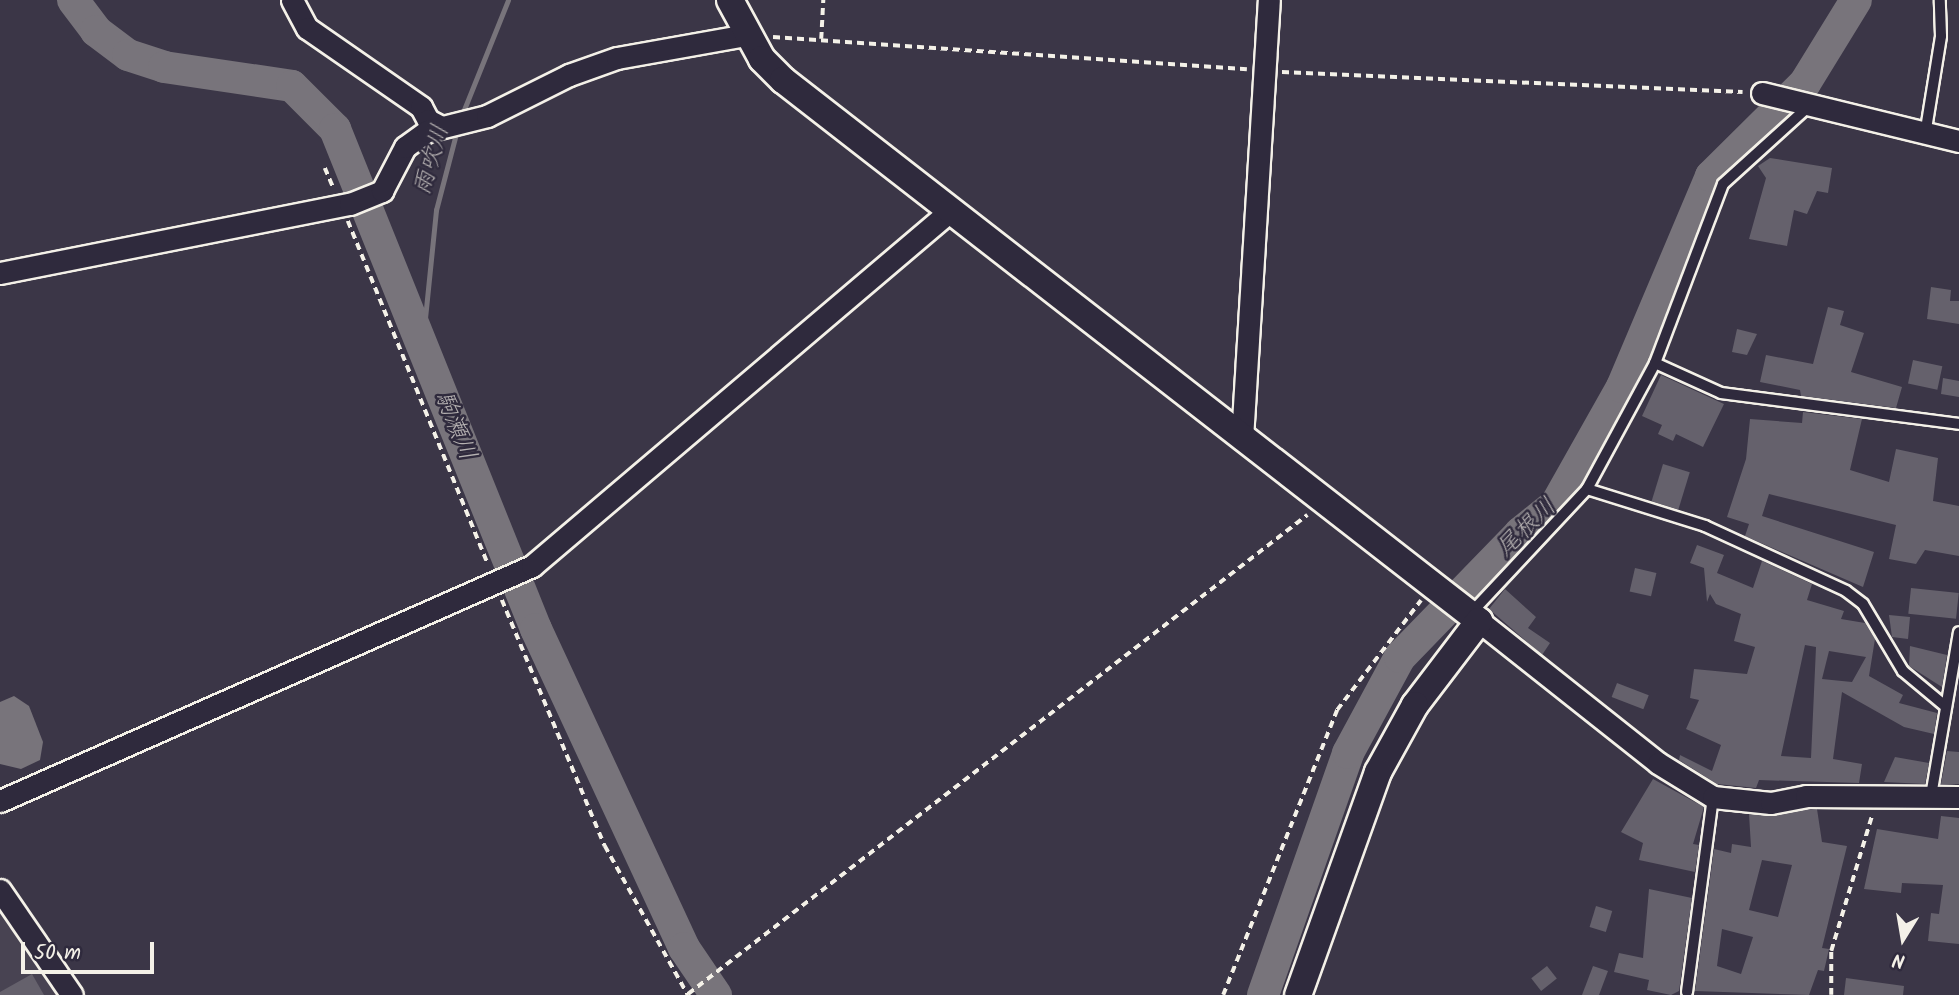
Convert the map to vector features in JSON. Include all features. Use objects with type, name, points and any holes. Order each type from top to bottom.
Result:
[{"type":"street","points":[[292,0],[307,28],[452,125]]},
{"type":"street","points":[[730,0],[746,35],[783,80],[1658,763],[1713,797],[1771,803],[1806,796],[1959,797]]},
{"type":"street","points":[[1242,439],[1269,0]]},
{"type":"street","points":[[0,273],[371,197],[382,191],[405,147],[452,125],[617,58],[746,35]]},
{"type":"street","points":[[1762,93],[1926,130],[1959,141]]},
{"type":"street","points":[[0,801],[532,566],[951,210]]},
{"type":"street","points":[[1298,995],[1378,772],[1415,705],[1470,616]]},
{"type":"street","points":[[0,890],[72,995]]},
{"type":"lane","points":[[1926,130],[1941,36],[1940,0]]},
{"type":"lane","points":[[1470,616],[1587,489],[1655,363],[1723,184],[1811,104]]},
{"type":"lane","points":[[1655,363],[1721,393],[1959,424]]},
{"type":"lane","points":[[1587,489],[1705,526],[1846,591],[1863,604],[1903,671],[1945,706]]},
{"type":"lane","points":[[1931,796],[1959,632]]},
{"type":"lane","points":[[1687,994],[1713,797]]},
{"type":"path","points":[[821,39],[823,0]]},
{"type":"path","points":[[746,35],[1265,71],[1588,89],[1762,93]]},
{"type":"path","points":[[345,204],[605,846],[687,995],[1322,503]]},
{"type":"path","points":[[1223,995],[1337,710],[1437,591]]},
{"type":"path","points":[[1831,995],[1831,951],[1842,905],[1865,851],[1876,796]]},
{"type":"shaded area","points":[[14,696],[29,706],[43,742],[40,760],[21,769],[0,764],[0,702]]},
{"type":"shaded area","points":[[4,908],[64,995],[0,995],[0,910]]},
{"type":"building","points":[[1770,158],[1832,168],[1828,193],[1817,191],[1807,214],[1794,210],[1787,246],[1749,239],[1766,178],[1758,166]]},
{"type":"building","points":[[1931,287],[1951,290],[1950,301],[1959,301],[1959,324],[1927,319]]},
{"type":"building","points":[[1828,307],[1844,311],[1840,325],[1864,333],[1851,372],[1902,387],[1896,408],[1801,396],[1800,390],[1760,382],[1766,355],[1813,364]]},
{"type":"building","points":[[1737,329],[1757,334],[1747,355],[1732,352]]},
{"type":"building","points":[[1913,360],[1942,366],[1937,390],[1908,383]]},
{"type":"building","points":[[1661,375],[1724,404],[1703,447],[1676,434],[1673,441],[1658,434],[1662,425],[1642,416]]},
{"type":"building","points":[[1943,378],[1959,381],[1959,397],[1941,394]]},
{"type":"building","points":[[1803,412],[1862,419],[1850,470],[1889,482],[1896,449],[1938,458],[1933,501],[1959,506],[1959,556],[1925,550],[1916,564],[1889,559],[1896,525],[1769,494],[1762,516],[1874,552],[1863,587],[1745,536],[1749,524],[1727,517],[1746,459],[1750,419],[1802,423]]},
{"type":"building","points":[[1663,464],[1690,472],[1678,509],[1652,501]]},
{"type":"building","points":[[1697,545],[1724,555],[1717,573],[1753,588],[1762,561],[1812,584],[1807,600],[1844,611],[1841,619],[1865,623],[1875,639],[1869,676],[1903,695],[1899,703],[1937,713],[1934,734],[1904,727],[1842,692],[1833,759],[1862,764],[1859,783],[1759,780],[1756,788],[1717,784],[1679,760],[1680,755],[1712,771],[1721,745],[1686,729],[1699,700],[1690,698],[1694,669],[1747,674],[1755,647],[1734,641],[1741,614],[1716,604],[1710,594],[1707,602],[1704,568],[1690,563]],"holes":[[[1805,645],[1816,647],[1811,758],[1781,756]],[[1829,651],[1866,657],[1852,682],[1822,679]]]},
{"type":"building","points":[[1635,568],[1656,573],[1651,596],[1630,591]]},
{"type":"building","points":[[1911,588],[1959,593],[1956,619],[1908,614]]},
{"type":"building","points":[[1505,589],[1536,617],[1528,628],[1550,643],[1542,655],[1489,609]]},
{"type":"building","points":[[1889,615],[1910,617],[1908,639],[1892,637]]},
{"type":"building","points":[[1910,646],[1947,655],[1942,687],[1909,666]]},
{"type":"building","points":[[1617,683],[1649,695],[1643,709],[1612,697]]},
{"type":"building","points":[[1947,751],[1959,752],[1959,784],[1941,784]]},
{"type":"building","points":[[1895,757],[1929,763],[1925,784],[1884,782]]},
{"type":"building","points":[[1653,779],[1704,807],[1693,844],[1699,845],[1695,872],[1639,860],[1643,843],[1621,832]]},
{"type":"building","points":[[1817,809],[1822,842],[1847,846],[1822,948],[1829,949],[1824,971],[1818,970],[1809,995],[1695,991],[1714,849],[1731,853],[1732,844],[1751,847],[1749,814]],"holes":[[[1762,860],[1792,865],[1778,917],[1749,910]],[[1722,929],[1753,937],[1741,974],[1717,966]]]},
{"type":"building","points":[[1941,816],[1959,818],[1959,944],[1928,941],[1931,913],[1939,914],[1943,885],[1902,883],[1901,893],[1864,889],[1877,829],[1938,839]]},
{"type":"building","points":[[1649,889],[1692,898],[1679,991],[1671,995],[1647,990],[1649,980],[1614,972],[1619,953],[1643,958]]},
{"type":"building","points":[[1596,906],[1612,911],[1606,932],[1590,927]]},
{"type":"building","points":[[1547,966],[1557,979],[1541,991],[1531,978]]},
{"type":"building","points":[[1593,966],[1608,971],[1599,995],[1582,995]]},
{"type":"building","points":[[32,974],[44,995],[0,995],[0,992]]},
{"type":"building","points":[[1846,978],[1904,986],[1903,995],[1844,995]]},
{"type":"waterway","name":"駒瀬川","points":[[73,0],[96,31],[128,55],[164,67],[292,86],[335,129],[536,629],[684,948],[716,995]]},
{"type":"waterway","name":"雨吹川","points":[[461,117],[508,0]]},
{"type":"waterway","name":"尾根川","points":[[1263,995],[1348,753],[1400,657],[1520,533],[1556,504],[1622,387],[1711,176],[1805,83],[1856,0]]},
{"type":"waterway","name":"雨吹川","points":[[423,338],[436,210],[457,130]]}]
